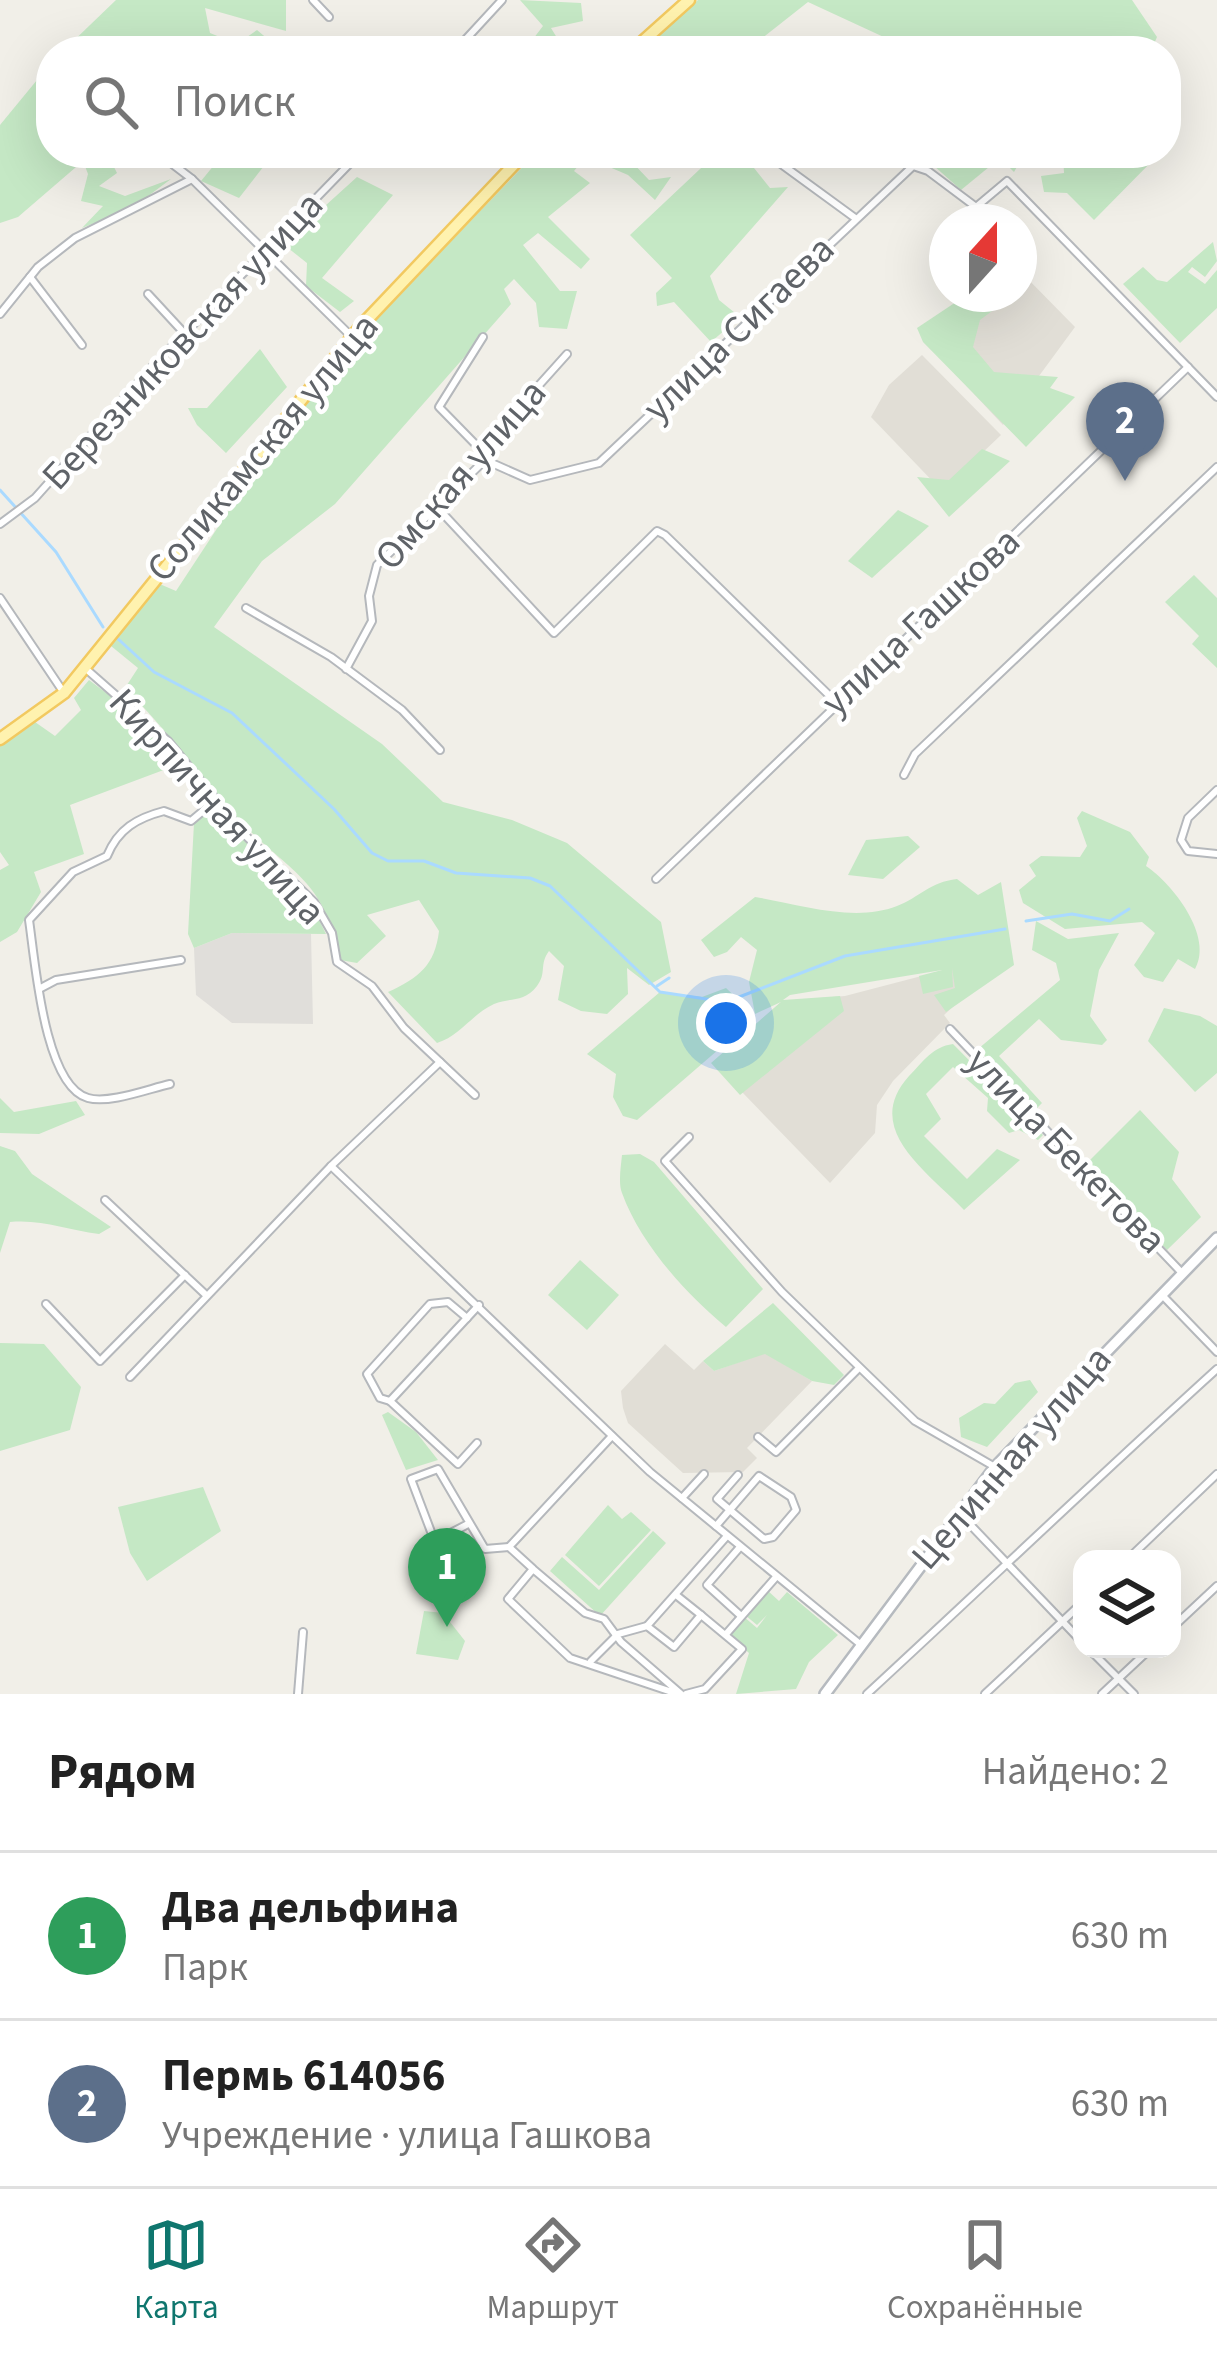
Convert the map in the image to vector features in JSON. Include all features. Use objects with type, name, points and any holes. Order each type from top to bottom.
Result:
[{"type":"main road","points":[[649,36],[689,0]]},
{"type":"main road","name":"Соликамская улица","points":[[4,737],[64,693],[352,337],[511,168]]},
{"type":"main road","name":"Целинная улица","points":[[825,1694],[995,1467],[1217,1238]]},
{"type":"street","points":[[313,0],[328,17]]},
{"type":"street","points":[[468,36],[502,0]]},
{"type":"street","points":[[178,168],[352,337]]},
{"type":"street","name":"Березниковская улица","points":[[0,524],[35,498],[346,168]]},
{"type":"street","points":[[784,168],[855,218]]},
{"type":"street","name":"улица Сигаева","points":[[485,460],[530,480],[599,463],[911,168]]},
{"type":"street","name":"улица Сигаева","points":[[919,168],[976,207],[1007,181],[1188,367]]},
{"type":"street","points":[[0,314],[30,277],[75,238],[192,179]]},
{"type":"street","points":[[30,277],[82,345]]},
{"type":"street","points":[[148,294],[185,334]]},
{"type":"street","points":[[482,337],[439,407],[482,450]]},
{"type":"street","name":"Омская улица","points":[[346,669],[372,621],[369,596],[377,565],[485,460],[482,450],[567,354]]},
{"type":"street","points":[[1188,367],[1217,397]]},
{"type":"street","name":"улица Гашкова","points":[[656,879],[1188,367]]},
{"type":"street","points":[[904,775],[915,754],[1217,467]]},
{"type":"street","points":[[435,505],[554,634],[657,531],[836,702]]},
{"type":"street","points":[[0,598],[64,693]]},
{"type":"street","points":[[246,608],[346,669],[402,710],[440,750]]},
{"type":"street","name":"Кирпичная улица","points":[[85,668],[168,742],[216,800],[314,902],[332,932],[333,954],[372,986],[440,1062]]},
{"type":"street","points":[[0,723],[4,737]]},
{"type":"street","points":[[1217,790],[1188,818],[1181,840],[1189,851],[1217,854]]},
{"type":"street","points":[[170,1084],[92,1100],[74,1091],[59,1074],[28,920],[73,872],[107,856],[116,836],[151,814],[176,812],[191,821],[216,800]]},
{"type":"street","points":[[39,989],[56,980],[181,960]]},
{"type":"street","name":"улица Бекетова","points":[[950,1029],[1182,1273]]},
{"type":"street","points":[[130,1377],[331,1166],[440,1062],[476,1095]]},
{"type":"street","points":[[689,1137],[665,1161],[858,1369],[934,1435],[995,1467]]},
{"type":"street","points":[[331,1166],[612,1436],[860,1644]]},
{"type":"street","points":[[105,1200],[206,1295]]},
{"type":"street","points":[[46,1304],[100,1361],[185,1275]]},
{"type":"street","name":"улица Бекетова","points":[[1160,1294],[1217,1352]]},
{"type":"street","points":[[466,1318],[448,1302],[430,1304],[368,1373],[380,1398],[390,1401],[458,1464],[477,1443]]},
{"type":"street","points":[[390,1401],[479,1305]]},
{"type":"street","points":[[758,1437],[776,1452],[858,1369]]},
{"type":"street","points":[[867,1694],[1019,1557],[1093,1478],[1217,1370]]},
{"type":"street","points":[[468,1524],[439,1540],[434,1537],[411,1479],[438,1468],[485,1549],[509,1547],[612,1436]]},
{"type":"street","points":[[682,1498],[704,1474]]},
{"type":"street","points":[[716,1526],[729,1511],[759,1476],[791,1497],[796,1510],[769,1539],[729,1511],[717,1499],[738,1474]]},
{"type":"street","points":[[1137,1550],[1217,1474]]},
{"type":"street","points":[[958,1512],[1073,1633]]},
{"type":"street","points":[[591,1661],[618,1634],[647,1626],[727,1536]]},
{"type":"street","points":[[509,1547],[618,1634],[682,1694]]},
{"type":"street","points":[[740,1547],[707,1585],[741,1616]]},
{"type":"street","points":[[533,1569],[508,1599],[570,1658],[682,1694],[706,1689],[742,1649],[675,1594]]},
{"type":"street","points":[[726,1634],[776,1577]]},
{"type":"street","points":[[1181,1620],[1217,1586]]},
{"type":"street","points":[[985,1694],[1073,1612]]},
{"type":"street","points":[[647,1626],[674,1647],[701,1616]]},
{"type":"street","points":[[298,1694],[303,1632]]},
{"type":"street","points":[[1098,1658],[1134,1694]]},
{"type":"street","points":[[1102,1694],[1140,1658]]},
{"type":"shaded area","points":[[1037,288],[1075,327],[1003,425],[930,347],[968,312],[1037,312]]},
{"type":"shaded area","points":[[922,355],[1001,435],[942,491],[871,417],[889,385]]},
{"type":"shaded area","points":[[232,933],[311,934],[313,1024],[232,1023],[196,995],[194,948]]},
{"type":"shaded area","points":[[956,967],[969,992],[944,1015],[950,1023],[893,1081],[877,1105],[875,1133],[830,1183],[713,1062],[782,1001],[845,996]]},
{"type":"shaded area","points":[[665,1344],[694,1370],[703,1361],[714,1371],[765,1353],[812,1381],[747,1448],[757,1458],[743,1472],[683,1473],[628,1423],[623,1408],[621,1391]]},
{"type":"green space","points":[[116,0],[286,0],[286,31],[205,8],[210,33],[217,36],[79,36]]},
{"type":"green space","points":[[520,0],[581,3],[583,21],[551,28],[556,36],[535,36],[543,26]]},
{"type":"green space","points":[[698,0],[1132,0],[1156,36],[882,36],[808,2],[765,36],[658,36]]},
{"type":"green space","points":[[36,81],[36,168],[75,168],[18,217],[0,223],[0,125]]},
{"type":"green space","points":[[86,168],[114,168],[117,173],[99,186],[125,196],[171,179],[132,208],[82,228],[103,206],[81,201]]},
{"type":"green space","points":[[212,168],[262,168],[239,198],[201,181]]},
{"type":"green space","points":[[522,168],[577,168],[574,171],[590,183],[548,217],[590,259],[581,269],[538,233],[523,245],[560,291],[577,291],[567,329],[539,327],[536,303],[514,279],[504,289],[511,304],[335,504],[262,561],[214,627],[382,744],[443,802],[512,820],[567,843],[661,922],[671,972],[649,985],[627,968],[628,994],[607,1014],[581,1011],[558,1000],[564,966],[549,951],[532,991],[494,1004],[437,1043],[388,992],[417,976],[434,953],[439,931],[419,900],[367,915],[386,936],[357,963],[340,960],[333,931],[313,891],[235,815],[125,688],[138,668],[111,646],[155,582],[176,591],[239,495],[231,489],[357,339]]},
{"type":"green space","points":[[612,168],[638,168],[649,180],[671,177],[655,200],[628,175]]},
{"type":"green space","points":[[701,168],[754,168],[770,188],[788,187],[710,276],[719,300],[740,317],[711,342],[674,302],[657,306],[656,293],[672,278],[630,235]]},
{"type":"green space","points":[[936,168],[988,168],[961,190]]},
{"type":"green space","points":[[1064,168],[1145,168],[1094,220],[1067,193],[1044,192],[1041,176],[1064,173]]},
{"type":"green space","points":[[357,177],[393,195],[322,278],[354,301],[340,312],[306,286],[307,263],[283,244]]},
{"type":"green space","points":[[1213,242],[1217,261],[1205,277],[1192,267],[1188,272],[1205,284],[1217,270],[1217,308],[1180,343],[1123,284],[1143,267],[1157,280],[1167,282]]},
{"type":"green space","points":[[941,312],[991,312],[980,320],[973,347],[994,372],[1058,377],[1050,388],[1075,397],[1026,447],[923,342],[917,328]]},
{"type":"green space","points":[[260,349],[287,387],[226,453],[197,425],[188,408],[207,408]]},
{"type":"green space","points":[[982,449],[1010,461],[949,517],[917,477],[949,480]]},
{"type":"green space","points":[[898,510],[929,526],[872,578],[848,561]]},
{"type":"green space","points":[[1194,575],[1217,598],[1217,668],[1192,644],[1199,636],[1165,602]]},
{"type":"green space","points":[[89,680],[125,707],[177,765],[70,805],[84,854],[34,872],[41,892],[17,932],[0,942],[0,870],[9,865],[0,852],[0,744],[35,722],[55,736],[81,710],[74,698]]},
{"type":"green space","points":[[214,807],[311,904],[326,934],[232,933],[194,948],[188,934],[194,823]]},
{"type":"green space","points":[[1082,811],[1130,832],[1149,857],[1146,866],[1168,885],[1195,927],[1199,956],[1195,969],[1178,959],[1163,982],[1144,977],[1134,965],[1155,933],[1142,922],[1065,929],[1023,903],[1019,890],[1036,876],[1029,865],[1041,856],[1080,857],[1087,846],[1077,818]]},
{"type":"green space","points":[[908,836],[920,847],[883,879],[848,875],[866,840]]},
{"type":"green space","points":[[957,879],[978,895],[1001,882],[1014,965],[946,1012],[934,995],[955,988],[952,968],[953,987],[923,994],[919,976],[942,970],[790,995],[783,1000],[840,996],[844,1011],[740,1095],[711,1063],[781,1002],[755,1014],[749,982],[757,950],[741,937],[727,952],[714,957],[701,940],[755,897],[863,913],[897,906],[939,883]]},
{"type":"green space","points":[[1036,921],[1068,939],[1119,933],[1099,970],[1090,1016],[1107,1040],[1102,1045],[1061,1040],[1039,1019],[999,1056],[1042,1103],[1035,1110],[978,1049],[1060,980],[1056,963],[1032,950]]},
{"type":"green space","points":[[726,988],[744,1005],[748,1024],[637,1120],[623,1116],[613,1097],[616,1074],[587,1054],[660,992],[702,997]]},
{"type":"green space","points":[[1164,1008],[1200,1016],[1217,1026],[1217,1073],[1195,1092],[1148,1041]]},
{"type":"green space","points":[[953,1044],[1043,1135],[1038,1140],[1019,1130],[1009,1133],[987,1111],[988,1098],[953,1067],[926,1094],[941,1119],[924,1136],[967,1179],[997,1149],[1020,1160],[964,1210],[905,1149],[892,1114],[896,1095],[909,1076],[934,1051]]},
{"type":"green space","points":[[0,1098],[14,1112],[76,1101],[85,1115],[39,1134],[0,1133]]},
{"type":"green space","points":[[1140,1110],[1179,1152],[1172,1179],[1201,1217],[1167,1250],[1086,1164]]},
{"type":"green space","points":[[0,1146],[15,1151],[32,1174],[111,1227],[99,1234],[10,1222],[0,1253]]},
{"type":"green space","points":[[640,1154],[654,1162],[763,1289],[726,1327],[665,1266],[630,1212],[621,1189],[622,1155]]},
{"type":"green space","points":[[580,1260],[619,1295],[587,1330],[548,1295]]},
{"type":"green space","points":[[773,1303],[844,1375],[834,1385],[812,1381],[765,1354],[714,1371],[703,1361]]},
{"type":"green space","points":[[0,1343],[44,1344],[81,1387],[70,1430],[0,1451]]},
{"type":"green space","points":[[1030,1380],[1038,1392],[987,1447],[961,1437],[959,1418],[984,1403],[995,1404],[1015,1383]]},
{"type":"green space","points":[[388,1412],[416,1432],[438,1460],[406,1470],[382,1415]]},
{"type":"green space","points":[[203,1487],[221,1531],[147,1581],[130,1553],[118,1507]]},
{"type":"green space","points":[[608,1505],[622,1519],[631,1512],[651,1530],[599,1586],[565,1555]]},
{"type":"green space","points":[[653,1531],[666,1543],[600,1616],[550,1571],[562,1557],[599,1590]]},
{"type":"green space","points":[[767,1590],[779,1601],[787,1592],[838,1635],[809,1662],[796,1689],[736,1694],[749,1653],[728,1634],[743,1616],[757,1628],[767,1615],[757,1625],[745,1615]]},
{"type":"green space","points":[[424,1611],[443,1613],[465,1641],[458,1660],[416,1654]]},
{"type":"waterway","points":[[0,490],[56,552],[103,627]]},
{"type":"waterway","points":[[117,638],[154,672],[232,713],[334,809],[372,853],[388,861],[424,861],[456,873],[530,878],[550,886],[660,992],[726,1002],[845,956],[1005,929]]},
{"type":"waterway","points":[[1026,921],[1072,914],[1110,921],[1129,909]]},
{"type":"waterway","points":[[657,986],[669,978]]},
{"type":"place","name":"Пермь 614056","points":[[1125,481]]},
{"type":"place","name":"Два дельфина","points":[[447,1627]]}]
